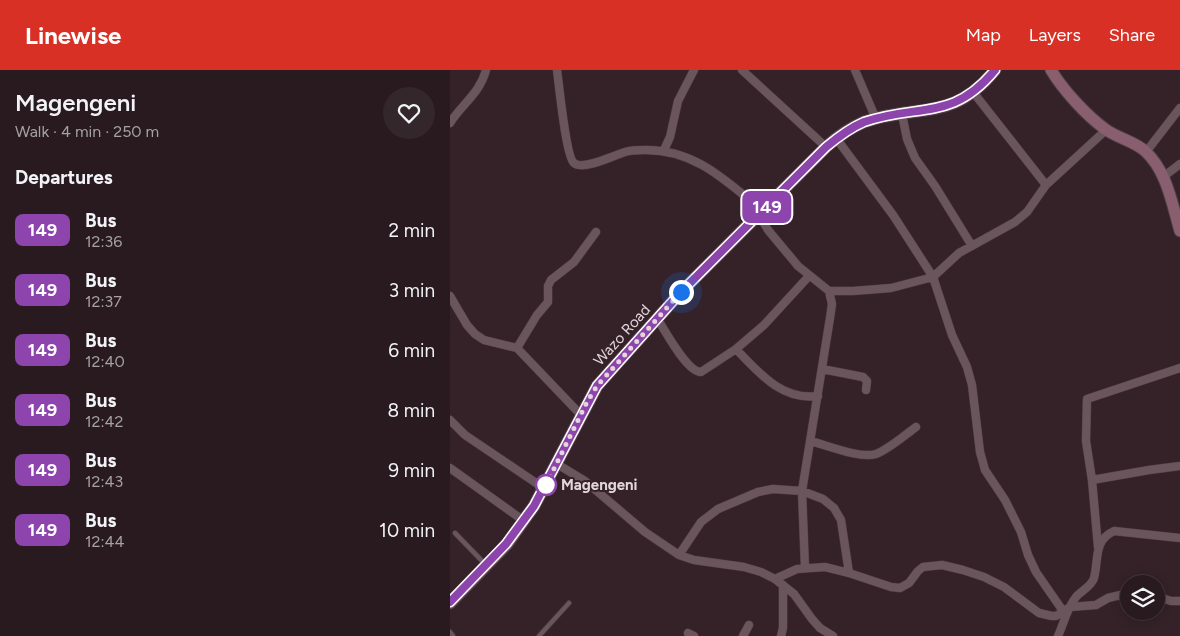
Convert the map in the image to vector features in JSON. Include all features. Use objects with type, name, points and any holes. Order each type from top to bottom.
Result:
[{"type":"main road","name":"Wazo Road","points":[[450,602],[506,544],[524,521],[544,489],[597,386],[657,318],[718,254],[826,147],[851,128],[876,119],[936,109],[961,100],[973,92],[994,70]]},
{"type":"main road","points":[[1051,70],[1085,111],[1106,130],[1146,152],[1163,177],[1180,231]]},
{"type":"street","points":[[450,123],[480,87],[486,70]]},
{"type":"street","points":[[557,70],[568,146],[575,164],[580,166],[590,164],[627,151],[642,150],[664,150],[702,164],[721,175],[761,213],[781,247],[809,276],[829,291],[841,292],[891,288],[933,277],[948,262],[1015,222],[1027,212],[1046,185],[1106,130]]},
{"type":"street","points":[[664,150],[670,137],[678,101],[694,70]]},
{"type":"street","points":[[742,70],[826,147]]},
{"type":"street","points":[[855,70],[876,119]]},
{"type":"street","points":[[973,92],[1046,185]]},
{"type":"street","points":[[1146,152],[1180,108]]},
{"type":"street","points":[[902,114],[907,139],[915,158],[935,186],[972,246]]},
{"type":"street","points":[[836,138],[893,215],[933,277],[952,335],[967,367],[972,385],[980,452],[985,470],[1005,500],[1021,532],[1028,555],[1036,572],[1063,612],[1064,625],[1058,636]]},
{"type":"street","points":[[1163,177],[1180,164]]},
{"type":"street","points":[[517,348],[548,302],[548,286],[551,280],[574,262],[596,232]]},
{"type":"street","points":[[657,318],[692,368],[698,372],[707,370],[736,349],[780,309],[809,276]]},
{"type":"street","points":[[805,568],[802,491],[832,304],[829,291]]},
{"type":"street","points":[[450,296],[467,325],[475,334],[484,340],[517,348],[581,415]]},
{"type":"street","points":[[736,349],[776,386],[797,396],[818,396]]},
{"type":"street","points":[[1064,625],[1063,612],[1094,579],[1098,547],[1092,480],[1086,441],[1087,399],[1180,368]]},
{"type":"street","points":[[822,369],[863,377],[867,381],[866,390]]},
{"type":"street","points":[[450,420],[465,435],[544,489]]},
{"type":"street","points":[[810,440],[857,454],[871,455],[880,452],[916,427]]},
{"type":"street","points":[[557,464],[585,481],[644,532],[679,554],[702,561],[744,567],[775,579],[794,594],[820,628],[833,636]]},
{"type":"street","points":[[1092,480],[1180,466]]},
{"type":"street","points":[[450,468],[524,521]]},
{"type":"street","points":[[679,554],[700,522],[718,509],[758,492],[774,489],[802,491],[823,499],[834,508],[841,520],[849,573]]},
{"type":"street","points":[[1098,547],[1106,534],[1114,530],[1180,538]]},
{"type":"street","points":[[775,579],[797,569],[825,567],[900,588],[909,583],[923,567],[942,565],[984,577],[1004,587],[1039,614],[1063,612],[1096,605],[1108,598],[1120,595]]},
{"type":"street","points":[[781,636],[783,628],[783,585]]},
{"type":"street","points":[[1165,598],[1180,601]]},
{"type":"street","points":[[744,636],[749,625]]},
{"type":"lane","points":[[455,533],[486,565]]},
{"type":"lane","points":[[539,636],[569,603]]},
{"type":"lane","points":[[450,632],[453,636]]},
{"type":"bus line","name":"149","points":[[450,602],[506,544],[524,521],[544,489],[587,402],[597,386],[681,292],[826,147],[851,128],[863,123],[888,116],[936,109],[961,100],[973,92],[995,70]]},
{"type":"place","name":"Magengeni","points":[[546,485]]},
{"type":"route","points":[[546,485],[544,489],[587,402],[597,386],[681,292]]}]
